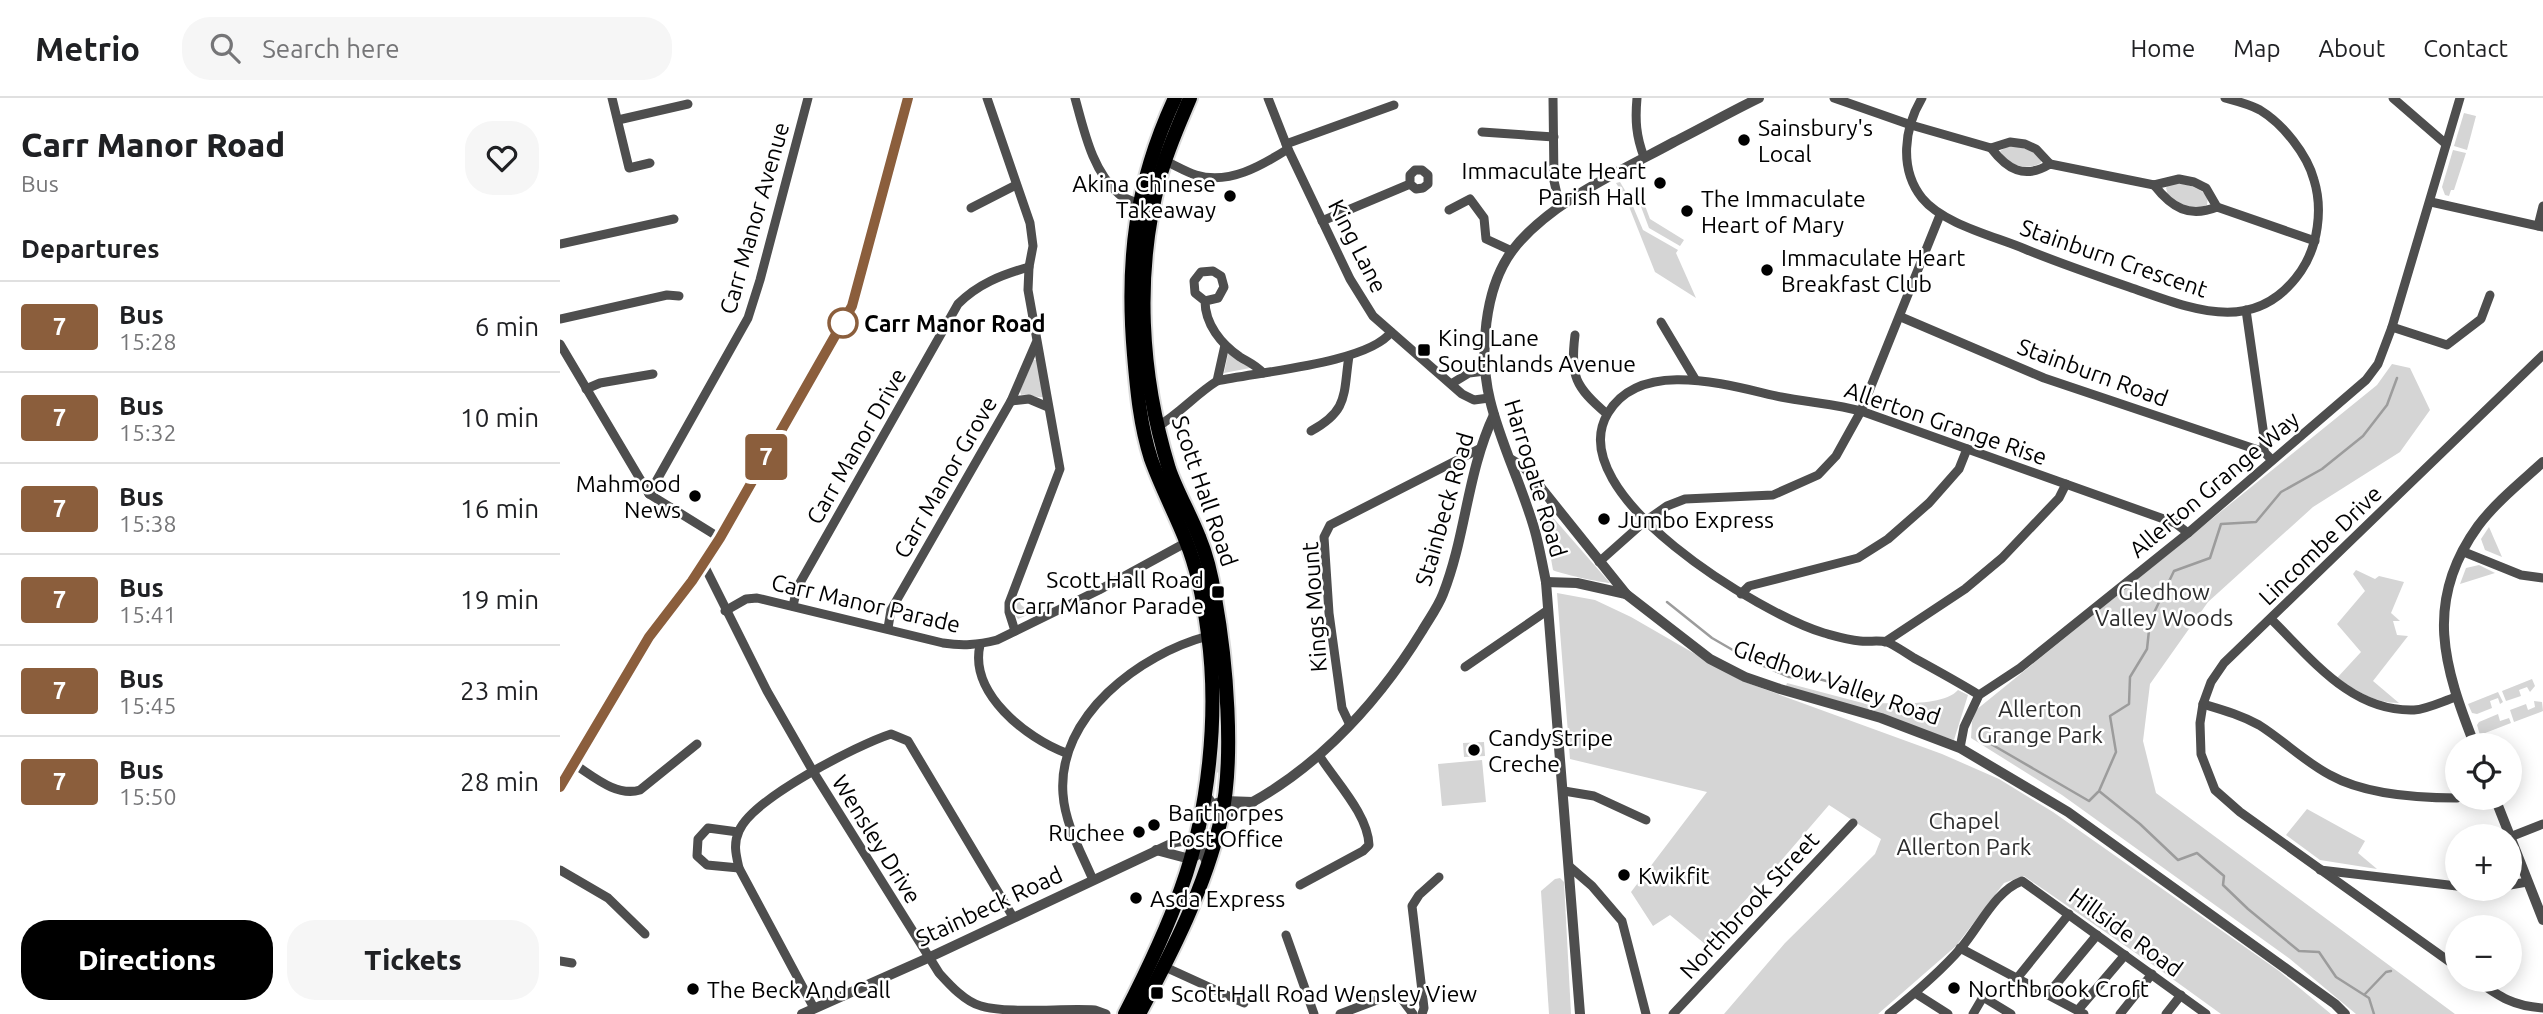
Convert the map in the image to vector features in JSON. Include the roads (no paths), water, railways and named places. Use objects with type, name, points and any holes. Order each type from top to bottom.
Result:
[{"type":"highway","name":"Scott Hall Road","points":[[1139,1014],[1165,967],[1202,852],[1201,814],[1214,799],[1227,767],[1223,659],[1215,598],[1199,538],[1171,473],[1157,427],[1148,373],[1143,282],[1146,244],[1158,159],[1175,98]]},
{"type":"highway","name":"Scott Hall Road","points":[[1125,1014],[1152,962],[1182,887],[1222,817],[1214,799],[1208,636],[1202,600],[1187,542],[1159,481],[1141,423],[1131,321],[1130,282],[1139,204],[1158,159],[1190,98]]},
{"type":"street","points":[[612,98],[629,168],[650,163]]},
{"type":"street","name":"Carr Manor Avenue","points":[[649,494],[748,318],[808,98]]},
{"type":"street","points":[[560,787],[649,637],[720,538],[852,306],[908,98]]},
{"type":"street","points":[[987,98],[1030,223],[1033,246],[1028,290],[1060,469],[1009,603],[1015,631]]},
{"type":"street","points":[[1075,98],[1088,144],[1105,177],[1120,196],[1139,204]]},
{"type":"street","name":"King Lane","points":[[1268,98],[1287,147],[1322,221],[1350,279],[1373,316],[1462,394],[1474,400],[1489,398]]},
{"type":"street","points":[[1553,98],[1555,188],[1564,204]]},
{"type":"street","points":[[1637,98],[1635,122],[1644,157]]},
{"type":"street","name":"Harrogate Road","points":[[1580,1014],[1546,582],[1536,535],[1489,398],[1483,341],[1493,295],[1503,266],[1530,231],[1564,204],[1644,157],[1759,98]]},
{"type":"street","points":[[1834,98],[1911,125],[1991,148],[2010,142],[2025,144],[2036,149],[2050,164],[2154,186],[2179,179],[2194,182],[2206,188],[2217,207],[2315,241]]},
{"type":"street","name":"Stainburn Crescent","points":[[1922,98],[1911,125],[1906,157],[1912,181],[1920,196],[1940,215],[2044,257],[2182,305],[2215,313],[2246,310],[2267,303],[2293,282],[2307,262],[2315,241],[2317,198],[2314,178],[2298,148],[2259,110],[2225,98]]},
{"type":"street","points":[[2255,98],[2259,110]]},
{"type":"street","points":[[2393,98],[2446,144]]},
{"type":"street","name":"Allerton Grange Way","points":[[1979,695],[2020,668],[2188,533],[2367,380],[2378,364],[2392,327],[2460,98]]},
{"type":"street","points":[[618,120],[688,104]]},
{"type":"street","points":[[1158,159],[1196,175],[1226,177],[1259,167],[1287,147],[1394,105]]},
{"type":"street","points":[[1482,132],[1554,137]]},
{"type":"street","points":[[1991,148],[2004,164],[2017,170],[2041,170],[2050,164]]},
{"type":"street","points":[[1322,221],[1410,184]]},
{"type":"street","points":[[971,208],[1016,185]]},
{"type":"street","points":[[2154,186],[2172,204],[2185,210],[2202,213],[2217,207]]},
{"type":"street","points":[[1449,210],[1470,199],[1484,218],[1486,239],[1512,251]]},
{"type":"street","points":[[2431,202],[2541,227],[2543,205]]},
{"type":"street","points":[[1599,562],[1644,522],[1667,506],[1685,499],[1773,495],[1818,475],[1836,456],[1861,411],[1940,215]]},
{"type":"street","points":[[560,244],[674,219]]},
{"type":"street","name":"Carr Manor Drive","points":[[793,606],[797,588],[958,304],[969,293],[997,276],[1029,267]]},
{"type":"street","points":[[560,319],[667,295],[679,296]]},
{"type":"street","points":[[2392,327],[2447,345],[2481,319],[2490,295]]},
{"type":"street","points":[[1205,301],[1206,316],[1225,345],[1263,373]]},
{"type":"street","points":[[2246,310],[2264,452]]},
{"type":"street","name":"Stainburn Road","points":[[1900,317],[2044,378],[2264,452],[2272,460]]},
{"type":"street","points":[[1661,322],[1695,379]]},
{"type":"street","points":[[1157,427],[1173,418],[1200,392],[1217,381],[1349,356],[1376,346],[1391,332]]},
{"type":"street","points":[[1575,335],[1572,361],[1575,376],[1591,400],[1607,414],[1601,431],[1606,468],[1644,522],[1699,566],[1741,594],[1781,615],[1823,633],[1860,641],[1885,642],[1979,695],[1964,727],[1960,748]]},
{"type":"street","name":"Carr Manor Grove","points":[[888,628],[891,610],[1011,401],[1036,343]]},
{"type":"street","points":[[560,344],[649,494],[720,538]]},
{"type":"street","points":[[1217,381],[1225,345]]},
{"type":"street","name":"Lincombe Drive","points":[[2445,959],[2318,870],[2215,790],[2201,754],[2200,723],[2211,682],[2224,663],[2543,355]]},
{"type":"street","points":[[1311,431],[1326,423],[1340,408],[1349,356]]},
{"type":"street","points":[[1451,384],[1469,373],[1485,371]]},
{"type":"street","points":[[586,389],[600,383],[653,374]]},
{"type":"street","name":"Allerton Grange Rise","points":[[1607,414],[1624,394],[1642,386],[1695,379],[1861,411],[2175,523],[2188,533]]},
{"type":"street","points":[[1011,401],[1029,399],[1048,407]]},
{"type":"street","name":"Stainbeck Road","points":[[1222,817],[1256,802],[1318,755],[1350,726],[1410,650],[1443,597],[1454,562],[1479,449],[1494,415]]},
{"type":"street","name":"Kings Mount","points":[[1350,726],[1342,708],[1329,613],[1324,537],[1330,525],[1479,449]]},
{"type":"street","points":[[1741,594],[1749,586],[1858,558],[1888,539],[1930,503],[1959,469],[1967,449]]},
{"type":"street","name":"Gledhow Valley Road","points":[[1510,459],[1525,468],[1626,594],[1710,659],[1745,677],[1881,718],[1960,748],[2068,812],[2335,1004],[2345,1014]]},
{"type":"street","points":[[2469,733],[2445,654],[2446,598],[2464,552],[2485,519],[2543,462]]},
{"type":"street","points":[[1885,642],[1965,589],[2002,558],[2059,498],[2066,484]]},
{"type":"street","points":[[1524,501],[1537,498],[1549,500]]},
{"type":"street","name":"Carr Manor Parade","points":[[725,611],[746,598],[757,598],[953,645],[979,645],[1015,631],[1187,542]]},
{"type":"street","points":[[2464,552],[2521,575],[2543,578]]},
{"type":"street","name":"Wensley Drive","points":[[703,563],[725,611],[814,773],[928,958],[952,986],[976,1010],[1094,1010],[1107,1014]]},
{"type":"street","points":[[1546,582],[1577,583],[1626,594]]},
{"type":"street","points":[[1465,667],[1548,610]]},
{"type":"street","points":[[2271,619],[2343,689],[2379,707],[2416,710],[2456,697]]},
{"type":"street","points":[[1093,880],[1068,821],[1062,776],[1066,753],[1084,718],[1109,691],[1162,654],[1186,642],[1208,636]]},
{"type":"street","points":[[979,645],[979,669],[999,707],[1027,734],[1066,753]]},
{"type":"street","points":[[2203,705],[2236,714],[2260,726],[2330,776],[2367,788],[2403,795],[2445,797]]},
{"type":"street","points":[[814,1008],[738,868],[734,847],[744,821],[758,806],[876,739],[891,734],[908,741],[1013,917]]},
{"type":"street","points":[[574,764],[607,785],[632,792],[640,790],[697,744]]},
{"type":"street","points":[[1300,885],[1363,851],[1369,845],[1369,835],[1345,791],[1318,755]]},
{"type":"street","points":[[1564,791],[1594,796],[1646,821]]},
{"type":"street","points":[[1214,799],[1256,802]]},
{"type":"street","name":"Northbrook Street","points":[[1673,1014],[1853,823]]},
{"type":"street","points":[[2522,832],[2543,824]]},
{"type":"street","points":[[738,832],[708,828],[698,839],[697,856],[707,865],[738,868]]},
{"type":"street","name":"Stainbeck Road","points":[[802,1014],[1175,842],[1202,852]]},
{"type":"street","points":[[1156,850],[1202,852]]},
{"type":"street","points":[[1570,867],[1592,886],[1622,920],[1646,1014]]},
{"type":"street","points":[[2522,869],[2543,920]]},
{"type":"street","points":[[560,870],[608,898],[645,934]]},
{"type":"street","points":[[2318,870],[2445,885]]},
{"type":"street","points":[[1422,1014],[1424,1008],[1412,906],[1419,895],[1439,877]]},
{"type":"street","name":"Hillside Road","points":[[1960,948],[2009,886],[2022,881],[2207,1014]]},
{"type":"street","points":[[2522,883],[2527,882]]},
{"type":"street","points":[[2018,978],[2068,914]]},
{"type":"street","points":[[2048,994],[2097,934]]},
{"type":"street","points":[[1286,936],[1314,1014]]},
{"type":"street","points":[[1889,1014],[1915,993],[1960,948],[2081,1012],[2125,955]]},
{"type":"street","points":[[560,961],[572,963]]},
{"type":"street","points":[[1165,967],[1244,1003]]},
{"type":"street","points":[[2120,1014],[2152,974]]},
{"type":"street","points":[[2493,992],[2522,1007],[2543,1008]]},
{"type":"street","points":[[1915,993],[1948,1014]]},
{"type":"street","points":[[1340,1014],[1391,995],[1401,998],[1413,1014]]},
{"type":"street","points":[[2166,1014],[2181,995]]},
{"type":"street","points":[[1973,1014],[1983,997],[2011,1014]]},
{"type":"waterway","points":[[2374,1014],[2369,998],[2336,977],[2319,952],[2299,951],[2223,885],[2224,876],[2197,853],[2178,860],[2140,824],[2099,791],[2116,752],[2110,716],[2129,704],[2130,677],[2147,649],[2150,621],[2174,571],[2210,558],[2221,524],[2256,522],[2281,492],[2322,469],[2363,436],[2387,405],[2397,378]]},
{"type":"waterway","points":[[1667,602],[1712,638],[1750,660],[1789,677],[1819,679],[1881,696]]},
{"type":"waterway","points":[[1991,744],[2089,801],[2098,792]]},
{"type":"waterway","points":[[2365,994],[2386,972],[2391,971]]},
{"type":"place","name":"Sainsbury's Local","points":[[1744,140]]},
{"type":"place","name":"Immaculate Heart Parish Hall","points":[[1660,183]]},
{"type":"place","name":"Akina Chinese Takeaway","points":[[1230,196]]},
{"type":"place","name":"The Immaculate Heart of Mary","points":[[1687,211]]},
{"type":"place","name":"Immaculate Heart Breakfast Club","points":[[1767,270]]},
{"type":"place","name":"Carr Manor Road","points":[[843,323]]},
{"type":"place","name":"King Lane Southlands Avenue","points":[[1424,350]]},
{"type":"place","name":"Mahmood News","points":[[695,496]]},
{"type":"place","name":"Jumbo Express","points":[[1604,519]]},
{"type":"place","name":"Scott Hall Road Carr Manor Parade","points":[[1218,592]]},
{"type":"place","name":"CandyStripe Creche","points":[[1474,750]]},
{"type":"place","name":"Barthorpes Post Office","points":[[1154,825]]},
{"type":"place","name":"Ruchee","points":[[1139,832]]},
{"type":"place","name":"Kwikfit","points":[[1624,875]]},
{"type":"place","name":"Asda Express","points":[[1136,898]]},
{"type":"place","name":"Northbrook Croft","points":[[1954,988]]},
{"type":"place","name":"The Beck And Call","points":[[693,989]]},
{"type":"place","name":"Scott Hall Road Wensley View","points":[[1157,993]]},
{"type":"park label","name":"Gledhow Valley Woods","points":[[2164,604]]},
{"type":"park label","name":"Allerton Grange Park","points":[[2040,721]]},
{"type":"park label","name":"Chapel Allerton Park","points":[[1964,833]]}]
